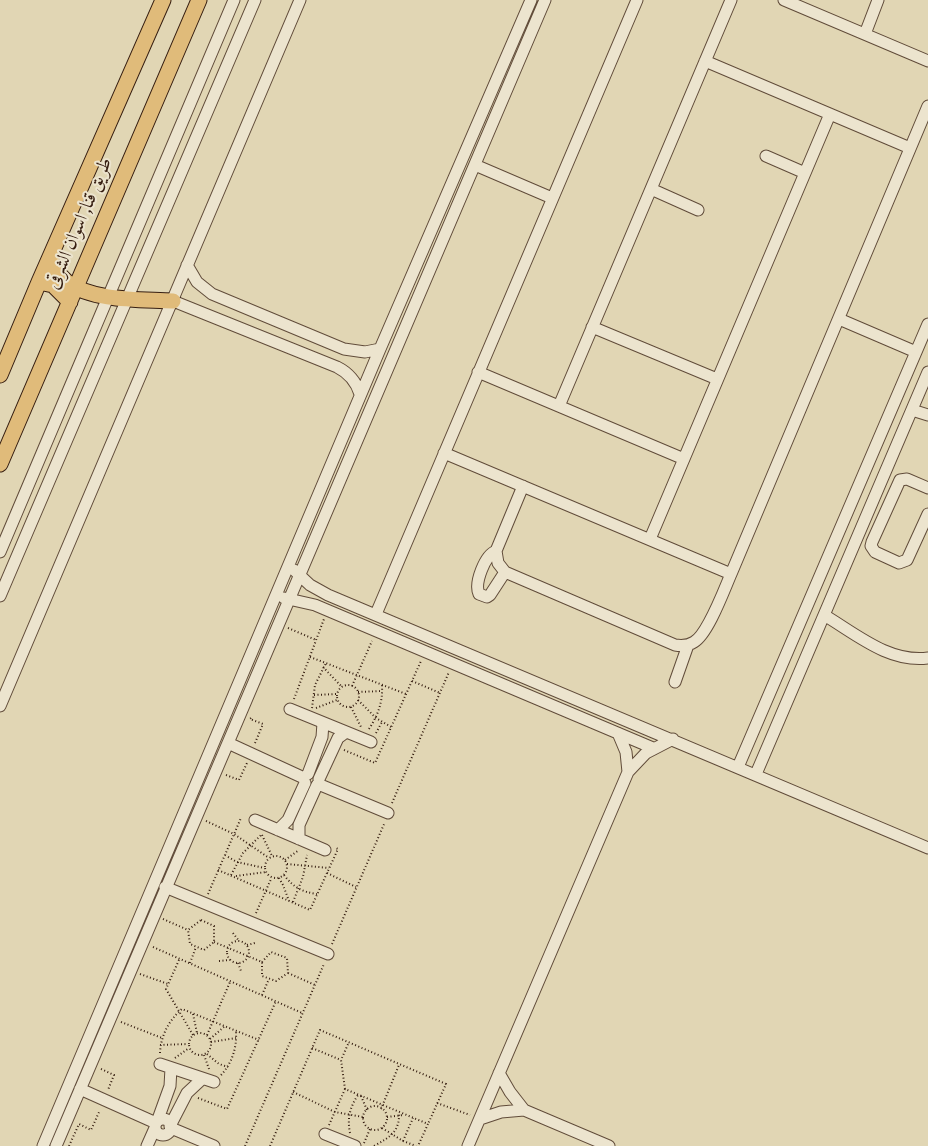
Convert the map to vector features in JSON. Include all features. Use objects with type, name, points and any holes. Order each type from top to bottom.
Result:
[{"type":"main road","name":"طريق قنا, اسوان الشرقى","points":[[0,375],[163,0]]},
{"type":"main road","name":"طريق قنا, اسوان الشرقى","points":[[0,464],[199,0]]},
{"type":"main road","points":[[50,257],[61,276],[76,288],[109,296],[173,301]]},
{"type":"main road","points":[[39,282],[53,285],[70,302]]},
{"type":"street","points":[[0,552],[234,0]]},
{"type":"street","points":[[0,596],[255,0]]},
{"type":"street","points":[[0,706],[300,0]]},
{"type":"street","points":[[43,1146],[360,394],[531,0]]},
{"type":"street","points":[[56,1146],[545,0]]},
{"type":"street","points":[[376,614],[637,0]]},
{"type":"street","points":[[559,406],[731,0]]},
{"type":"street","points":[[784,0],[928,61]]},
{"type":"street","points":[[865,34],[878,0]]},
{"type":"street","points":[[705,61],[910,148]]},
{"type":"street","points":[[523,486],[496,551],[498,563],[505,572],[669,643],[681,646],[695,641],[706,630],[731,574],[928,106]]},
{"type":"street","points":[[650,539],[830,114]]},
{"type":"street","points":[[766,156],[805,173]]},
{"type":"street","points":[[475,165],[552,198]]},
{"type":"street","points":[[651,189],[698,210]]},
{"type":"street","points":[[187,265],[196,282],[212,294],[344,349],[365,352],[380,349]]},
{"type":"street","points":[[173,301],[337,367],[354,380],[360,394]]},
{"type":"street","points":[[839,319],[916,352]]},
{"type":"street","points":[[738,767],[928,324]]},
{"type":"street","points":[[592,327],[717,379]]},
{"type":"street","points":[[478,372],[684,458]]},
{"type":"street","points":[[756,774],[928,372]]},
{"type":"street","points":[[912,410],[928,415]]},
{"type":"street","points":[[444,453],[731,574]]},
{"type":"street","points":[[928,488],[907,479],[900,480],[872,542],[872,549],[875,552],[903,562],[909,557],[928,514]]},
{"type":"street","points":[[870,507],[885,513]]},
{"type":"street","points":[[496,551],[486,560],[478,586],[479,594],[486,597],[490,595],[505,572]]},
{"type":"street","points":[[290,563],[299,576],[322,592],[928,848]]},
{"type":"street","points":[[274,598],[306,602],[327,610],[654,748]]},
{"type":"street","points":[[824,615],[888,653],[908,659],[928,658]]},
{"type":"street","points":[[675,682],[688,645]]},
{"type":"street","points":[[290,709],[371,742]]},
{"type":"street","points":[[303,840],[299,825],[312,781],[322,737],[323,723]]},
{"type":"street","points":[[276,829],[288,820],[338,738],[346,732]]},
{"type":"street","points":[[618,733],[626,752],[628,772]]},
{"type":"street","points":[[468,1146],[628,772],[654,748],[672,739]]},
{"type":"street","points":[[228,742],[312,781],[388,813]]},
{"type":"street","points":[[255,820],[303,840],[329,848]]},
{"type":"street","points":[[165,887],[328,954]]},
{"type":"street","points":[[165,1066],[208,1080]]},
{"type":"street","points":[[147,1146],[170,1086],[165,1066]]},
{"type":"street","points":[[499,1073],[510,1092],[524,1110]]},
{"type":"street","points":[[162,1146],[187,1092],[208,1080]]},
{"type":"street","points":[[80,1089],[156,1124]]},
{"type":"street","points":[[480,1119],[501,1112],[524,1110],[609,1146]]},
{"type":"street","points":[[156,1124],[165,1119],[169,1129],[214,1146]]},
{"type":"street","points":[[325,1134],[351,1145]]},
{"type":"path","points":[[290,709],[327,610]]},
{"type":"path","points":[[352,686],[376,632]]},
{"type":"path","points":[[310,657],[406,694]]},
{"type":"path","points":[[326,663],[317,681],[313,695],[312,710],[337,700]]},
{"type":"path","points":[[245,1146],[452,663]]},
{"type":"path","points":[[323,667],[342,687]]},
{"type":"path","points":[[412,681],[440,693]]},
{"type":"path","points":[[352,707],[364,734],[376,718],[382,700],[382,685]]},
{"type":"path","points":[[352,686],[358,692],[358,700],[352,707],[345,707],[337,700],[337,694],[342,687],[352,686]]},
{"type":"path","points":[[358,692],[382,691]]},
{"type":"path","points":[[313,695],[337,694]]},
{"type":"path","points":[[358,700],[376,718],[391,727]]},
{"type":"path","points":[[204,903],[241,818]]},
{"type":"path","points":[[204,820],[234,834],[269,858]]},
{"type":"path","points":[[230,875],[249,845],[262,834],[276,829]]},
{"type":"path","points":[[262,834],[272,856]]},
{"type":"path","points":[[293,902],[299,890],[306,865],[303,840]]},
{"type":"path","points":[[218,870],[310,910],[338,849],[329,848]]},
{"type":"path","points":[[225,854],[237,862],[264,868]]},
{"type":"path","points":[[264,868],[272,856],[281,857],[287,864],[329,868]]},
{"type":"path","points":[[264,868],[272,878],[279,878],[286,872],[287,864]]},
{"type":"path","points":[[234,877],[266,872]]},
{"type":"path","points":[[327,873],[356,887]]},
{"type":"path","points":[[284,875],[290,884],[299,890],[317,894]]},
{"type":"path","points":[[252,922],[272,878]]},
{"type":"path","points":[[279,878],[289,900]]},
{"type":"path","points":[[154,915],[188,930]]},
{"type":"path","points":[[188,930],[200,920],[207,922],[214,926],[214,942]]},
{"type":"path","points":[[188,930],[190,944],[196,947],[204,950],[214,942]]},
{"type":"path","points":[[233,933],[239,941],[246,944],[255,943]]},
{"type":"path","points":[[230,960],[227,952],[228,948],[231,944],[239,941]]},
{"type":"path","points":[[142,942],[302,1013]]},
{"type":"path","points":[[214,942],[262,962]]},
{"type":"path","points":[[220,961],[230,960],[242,963],[250,953],[246,944]]},
{"type":"path","points":[[190,964],[196,947]]},
{"type":"path","points":[[271,952],[279,954],[287,958],[288,973],[276,981],[269,980],[262,976],[262,962],[271,952]]},
{"type":"path","points":[[180,959],[166,989],[192,1035]]},
{"type":"path","points":[[238,963],[241,971]]},
{"type":"path","points":[[288,973],[315,985]]},
{"type":"path","points":[[137,982],[141,974],[168,984]]},
{"type":"path","points":[[262,995],[269,980]]},
{"type":"path","points":[[206,1035],[230,981]]},
{"type":"path","points":[[195,1096],[227,1109],[276,1001]]},
{"type":"path","points":[[189,1048],[165,1066],[160,1045],[162,1038],[171,1021],[182,1010],[259,1040]]},
{"type":"path","points":[[193,1014],[197,1033]]},
{"type":"path","points":[[121,1022],[162,1038]]},
{"type":"path","points":[[211,1041],[206,1035],[197,1033],[192,1035],[188,1044],[192,1053],[198,1055],[206,1053],[210,1050],[211,1041],[225,1026]]},
{"type":"path","points":[[270,1146],[320,1030],[446,1084],[417,1146],[408,1145],[382,1128]]},
{"type":"path","points":[[208,1080],[228,1068],[234,1053],[236,1031]]},
{"type":"path","points":[[211,1041],[236,1038]]},
{"type":"path","points":[[325,1134],[345,1090],[341,1060],[349,1042]]},
{"type":"path","points":[[160,1045],[188,1044]]},
{"type":"path","points":[[312,1048],[341,1060]]},
{"type":"path","points":[[206,1053],[212,1060],[228,1068]]},
{"type":"path","points":[[381,1109],[400,1064]]},
{"type":"path","points":[[69,1146],[79,1124],[91,1130],[104,1100],[114,1075],[101,1069]]},
{"type":"path","points":[[345,1090],[428,1124]]},
{"type":"path","points":[[293,1092],[335,1112],[363,1118]]},
{"type":"path","points":[[359,1095],[367,1110]]},
{"type":"path","points":[[351,1145],[348,1126],[349,1116],[352,1105],[359,1095]]},
{"type":"path","points":[[437,1103],[480,1119]]},
{"type":"path","points":[[374,1107],[381,1109],[386,1117],[386,1121],[382,1128],[370,1129],[365,1124],[363,1118],[367,1110],[374,1107]]},
{"type":"path","points":[[374,1146],[392,1135],[397,1128],[399,1112]]},
{"type":"path","points":[[386,1117],[406,1115]]},
{"type":"path","points":[[403,1141],[412,1118]]},
{"type":"path","points":[[363,1146],[370,1129]]}]
